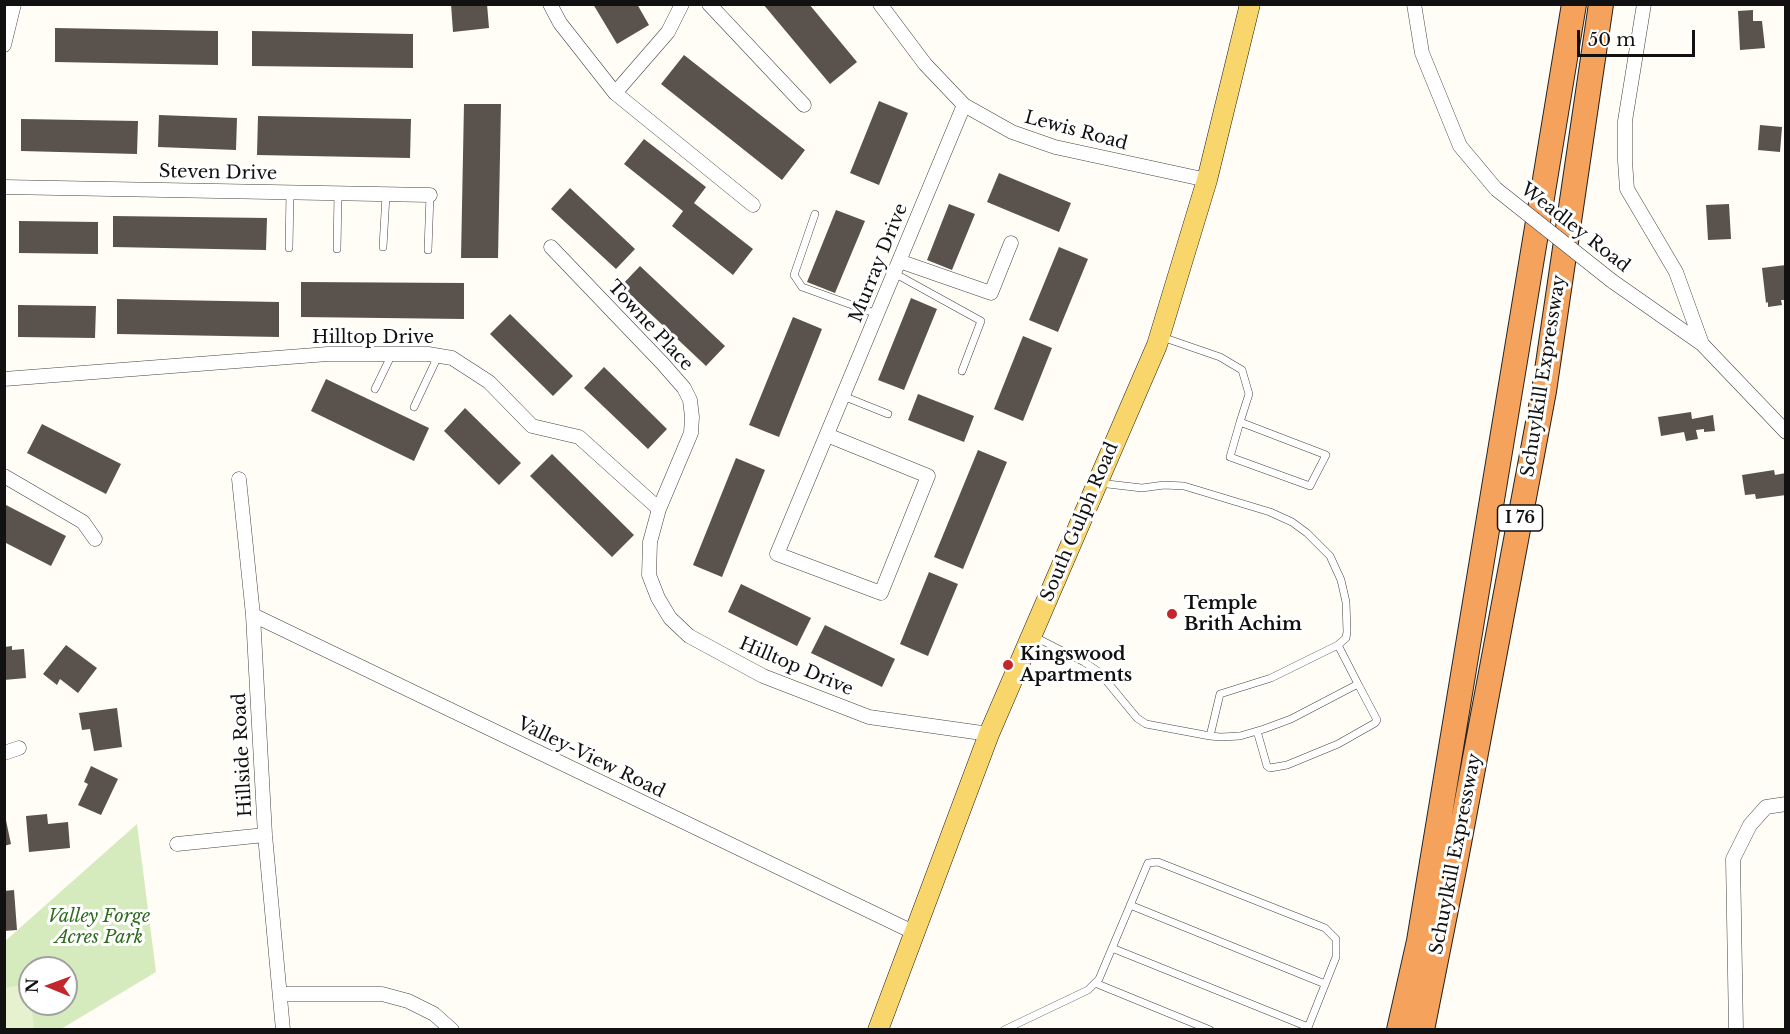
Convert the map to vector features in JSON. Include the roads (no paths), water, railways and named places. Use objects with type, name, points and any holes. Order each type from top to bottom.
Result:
[{"type":"highway","name":"Schuylkill Expressway","points":[[1399,1029],[1419,941],[1574,4]]},
{"type":"highway","name":"Schuylkill Expressway","points":[[1422,1029],[1544,391],[1601,4]]},
{"type":"main road","name":"South Gulph Road","points":[[878,1029],[989,734],[1159,336],[1207,180],[1250,4]]},
{"type":"street","points":[[4,45],[14,4]]},
{"type":"street","points":[[550,4],[560,23],[615,93],[753,206]]},
{"type":"street","points":[[615,93],[668,32],[682,4]]},
{"type":"street","points":[[709,4],[804,105]]},
{"type":"street","name":"Lewis Road","points":[[880,4],[925,64],[964,105],[1012,132],[1054,147],[1207,180]]},
{"type":"street","name":"Weadley Road","points":[[1414,4],[1422,54],[1460,146],[1496,189],[1612,281],[1702,344],[1785,432]]},
{"type":"street","points":[[1644,4],[1625,121],[1627,189],[1676,272],[1702,344]]},
{"type":"street","name":"Murray Drive","points":[[827,435],[928,476],[881,593],[777,554],[964,105]]},
{"type":"street","name":"Steven Drive","points":[[4,187],[430,195]]},
{"type":"street","points":[[896,267],[991,293],[1011,243]]},
{"type":"street","name":"Towne Place","points":[[551,247],[663,364],[684,388],[690,400],[691,433],[659,509]]},
{"type":"street","name":"Hilltop Drive","points":[[4,379],[328,354],[392,354],[453,358],[489,382],[532,426],[579,438],[659,509],[650,542],[650,575],[658,597],[670,618],[689,636],[763,676],[869,717],[989,734]]},
{"type":"street","points":[[4,476],[83,522],[95,539]]},
{"type":"street","name":"Hillside Road","points":[[239,479],[253,615],[265,835],[283,1029]]},
{"type":"street","name":"Valley-View Road","points":[[253,615],[913,932]]},
{"type":"street","points":[[4,753],[19,748]]},
{"type":"street","points":[[1736,1029],[1733,859],[1750,825],[1766,807],[1785,804]]},
{"type":"street","points":[[177,844],[265,835]]},
{"type":"street","points":[[281,994],[382,994],[408,1001],[434,1014],[452,1029]]},
{"type":"lane","points":[[289,248],[290,193]]},
{"type":"lane","points":[[337,249],[338,194]]},
{"type":"lane","points":[[384,247],[386,195]]},
{"type":"lane","points":[[428,250],[430,195]]},
{"type":"lane","points":[[815,214],[794,275],[802,287],[877,314]]},
{"type":"lane","points":[[896,267],[981,321],[962,371]]},
{"type":"lane","points":[[1159,336],[1220,357],[1242,370],[1249,394],[1240,422],[1230,457],[1310,486],[1326,455],[1240,422]]},
{"type":"lane","points":[[375,389],[392,354]]},
{"type":"lane","points":[[414,407],[438,356]]},
{"type":"lane","points":[[843,396],[888,414]]},
{"type":"lane","points":[[1097,483],[1142,488],[1164,485],[1184,486],[1270,512],[1292,522],[1322,546],[1330,556],[1341,580],[1346,602],[1346,638],[1338,645],[1271,678],[1220,694],[1210,736]]},
{"type":"lane","points":[[1031,635],[1084,662],[1098,672],[1137,718],[1146,724],[1210,736],[1240,736],[1257,731],[1291,718],[1358,684]]},
{"type":"lane","points":[[1257,731],[1267,766],[1274,768],[1338,744],[1375,723],[1377,718],[1338,645]]},
{"type":"lane","points":[[1004,1029],[1088,990],[1099,979],[1130,905],[1148,863],[1158,862],[1325,928],[1336,939],[1336,957],[1307,1028],[1112,948]]},
{"type":"lane","points":[[1130,905],[1326,984]]},
{"type":"lane","points":[[1095,983],[1195,1027],[1210,1029]]},
{"type":"place","name":"Temple Brith Achim","points":[[1172,614]]},
{"type":"place","name":"Kingswood Apartments","points":[[1008,665]]},
{"type":"park label","name":"Valley Forge Acres Park","points":[[99,927]]}]
